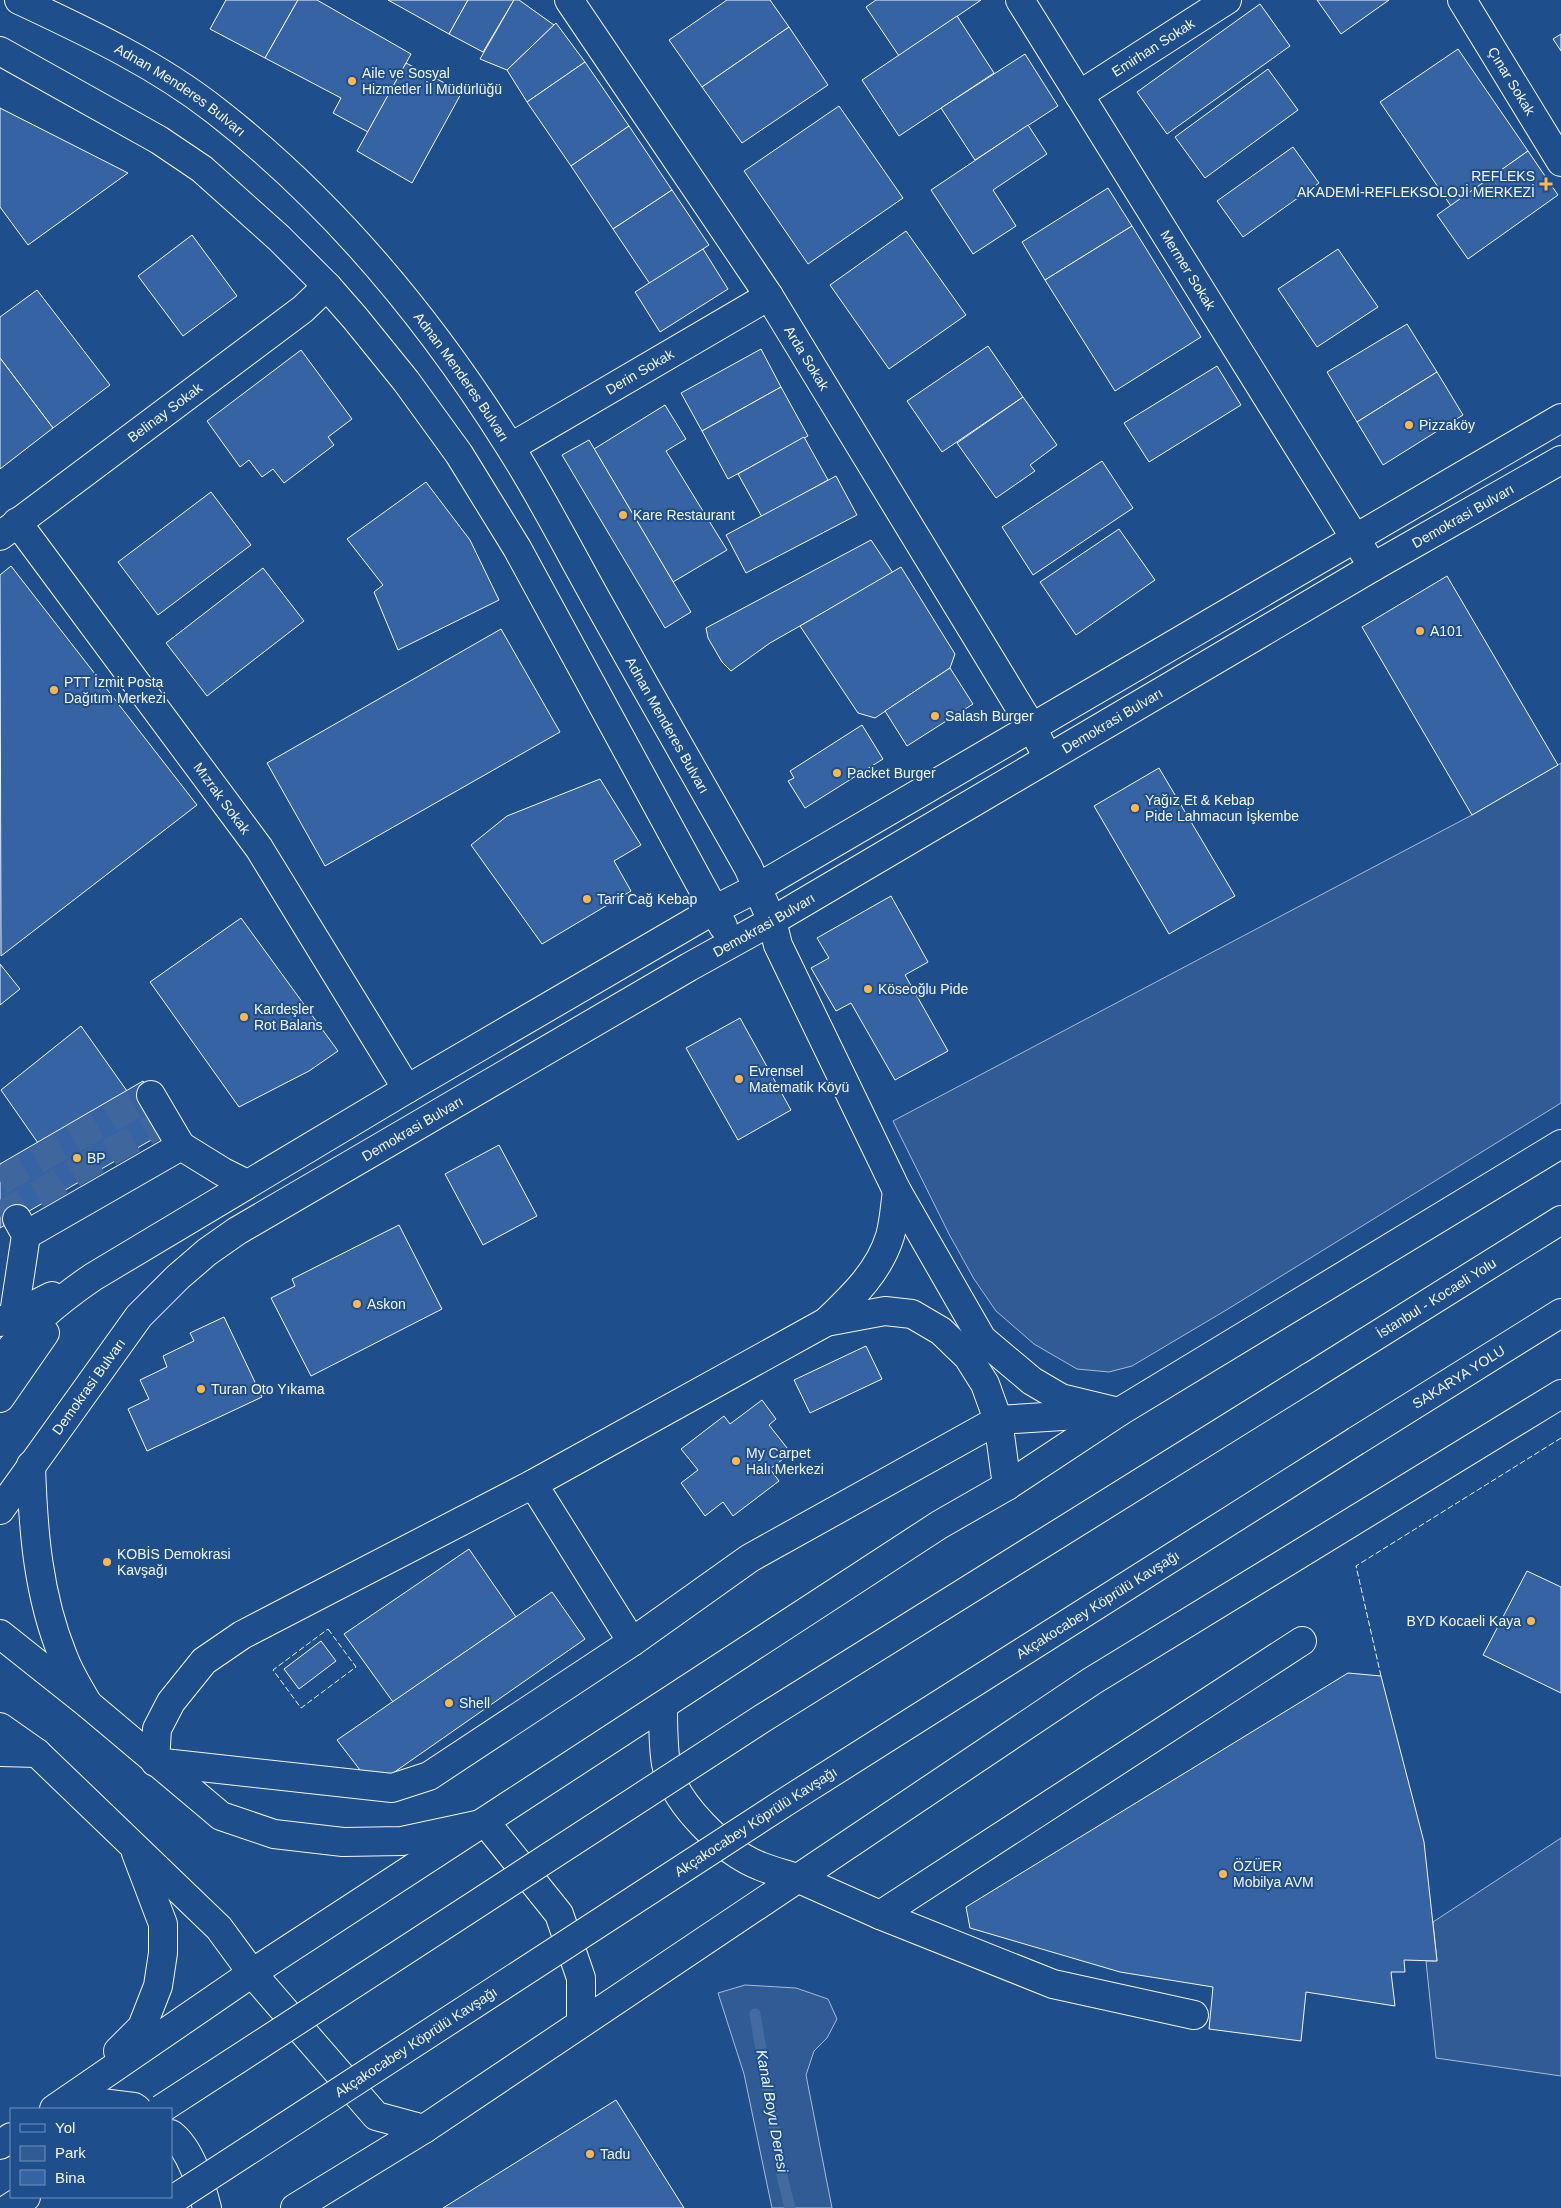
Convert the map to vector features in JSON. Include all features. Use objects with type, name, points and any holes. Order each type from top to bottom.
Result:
[{"type":"main road","name":"Adnan Menderes Bulvarı","points":[[19,0],[110,43],[173,81],[214,109],[270,155],[322,206],[402,295],[464,378],[510,447],[748,867],[772,921],[778,946],[897,1191],[982,1339],[1032,1381],[1060,1398],[1119,1412]]},
{"type":"main road","name":"Arda Sokak","points":[[569,0],[769,296],[1031,726],[1048,758]]},
{"type":"main road","name":"Mermer Sokak","points":[[1020,0],[1373,567]]},
{"type":"main road","name":"Emirhan Sokak","points":[[1079,95],[1227,0]]},
{"type":"main road","name":"Çınar Sokak","points":[[1462,0],[1561,162]]},
{"type":"main road","points":[[0,51],[159,140],[202,169],[279,238],[327,286],[406,382],[459,454],[517,548],[731,943]]},
{"type":"main road","name":"Belinay Sokak","points":[[9,529],[303,309],[327,286]]},
{"type":"main road","name":"Derin Sokak","points":[[510,447],[769,296]]},
{"type":"main road","points":[[1,1361],[33,1324],[68,1294],[93,1277],[406,1089],[714,910],[757,888],[1031,726],[1356,540],[1561,418]]},
{"type":"main road","name":"Demokrasi Bulvarı","points":[[0,1510],[139,1316],[178,1277],[207,1252],[237,1231],[731,943],[772,921],[1373,567],[1561,460]]},
{"type":"main road","name":"Mızrak Sokak","points":[[9,529],[259,848],[406,1089]]},
{"type":"main road","points":[[151,1095],[181,1146],[223,1172],[247,1184]]},
{"type":"main road","points":[[61,2104],[252,1974],[939,1525],[1007,1486],[1119,1412],[1561,1144]]},
{"type":"main road","points":[[7,1318],[22,1227],[181,1146]]},
{"type":"main road","points":[[155,1762],[157,1729],[171,1702],[204,1661],[242,1635],[533,1484],[826,1322],[856,1294],[878,1264],[890,1236],[897,1191]]},
{"type":"main road","name":"İstanbul - Kocaeli Yolu","points":[[163,2108],[763,1718],[1561,1220]]},
{"type":"main road","points":[[7,1318],[93,1277]]},
{"type":"main road","points":[[0,1398],[46,1332],[93,1277]]},
{"type":"main road","points":[[826,1322],[885,1311],[912,1314],[941,1331],[968,1357],[985,1384],[998,1420],[1007,1486]]},
{"type":"main road","name":"SAKARYA YOLU","points":[[1356,1441],[1561,1313]]},
{"type":"main road","points":[[295,2208],[424,2129],[1092,1681],[1561,1394]]},
{"type":"main road","points":[[155,1762],[392,1788],[429,1776],[632,1642],[750,1558],[998,1420],[1119,1412]]},
{"type":"main road","name":"Akçakocabey Köprülü Kavşağı","points":[[160,2208],[799,1794],[1356,1441]]},
{"type":"main road","points":[[31,1465],[32,1528],[44,1598],[63,1657],[88,1704]]},
{"type":"main road","points":[[533,1484],[632,1642]]},
{"type":"main road","points":[[0,1634],[88,1704],[155,1762],[222,1816],[274,1834],[343,1842],[402,1841],[486,1822]]},
{"type":"main road","points":[[880,1915],[1302,1641]]},
{"type":"main road","points":[[663,1706],[662,1731],[667,1766],[682,1800],[702,1826],[733,1851],[759,1866],[797,1878],[880,1915],[1052,1984],[1194,2015]]},
{"type":"main road","points":[[0,1727],[37,1753],[219,1928],[252,1974],[376,2116],[424,2129]]},
{"type":"main road","points":[[0,1752],[37,1753]]},
{"type":"main road","points":[[486,1822],[559,1914],[581,1978],[581,2023]]},
{"type":"main road","points":[[61,2104],[142,2027],[158,1986],[163,1953],[163,1924],[132,1844]]},
{"type":"main road","points":[[61,2104],[136,2108]]},
{"type":"main road","points":[[172,2135],[180,2141],[201,2183],[207,2208]]},
{"type":"main road","points":[[9,2208],[24,2198]]},
{"type":"green space","points":[[1561,763],[1561,1103],[1228,1309],[1132,1366],[1109,1372],[1077,1369],[1034,1344],[996,1311],[974,1279],[949,1234],[893,1121],[1472,815]]},
{"type":"green space","points":[[1561,1838],[1561,2076],[1436,2058],[1426,1961],[1437,1961],[1433,1922]]},
{"type":"green space","points":[[745,1985],[796,1988],[828,1999],[837,2019],[827,2038],[814,2051],[806,2075],[832,2208],[772,2208],[744,2074],[718,1993]]},
{"type":"building","points":[[226,0],[298,0],[265,58],[210,29]]},
{"type":"building","name":"Aile ve Sosyal Hizmetler İl Müdürlüğü","points":[[298,0],[317,0],[411,54],[368,132],[333,113],[341,98],[265,58]]},
{"type":"building","points":[[388,0],[468,0],[449,34]]},
{"type":"building","points":[[468,0],[514,0],[483,52],[449,34]]},
{"type":"building","points":[[514,0],[519,0],[554,25],[507,70],[480,59]]},
{"type":"building","points":[[727,0],[770,0],[789,27],[702,87],[669,40]]},
{"type":"building","points":[[876,0],[981,0],[899,56],[866,7]]},
{"type":"building","points":[[1317,0],[1389,0],[1341,34]]},
{"type":"building","points":[[1260,4],[1290,46],[1167,134],[1137,92]]},
{"type":"building","points":[[957,16],[994,73],[899,136],[862,80]]},
{"type":"building","points":[[556,23],[585,62],[527,102],[507,70]]},
{"type":"building","points":[[789,27],[828,85],[742,143],[702,87]]},
{"type":"building","points":[[1561,34],[1561,51],[1553,39]]},
{"type":"building","points":[[1458,49],[1528,151],[1451,206],[1380,102]]},
{"type":"building","points":[[1025,54],[1058,106],[975,160],[941,108]]},
{"type":"building","points":[[585,62],[629,126],[571,166],[527,102]]},
{"type":"building","points":[[406,63],[462,92],[412,183],[357,151]]},
{"type":"building","points":[[1268,69],[1298,110],[1205,178],[1175,137]]},
{"type":"building","points":[[839,106],[903,198],[808,264],[744,171]]},
{"type":"building","points":[[0,108],[128,173],[28,245],[0,207]]},
{"type":"building","points":[[1028,125],[1047,154],[993,190],[1016,226],[973,254],[931,190]]},
{"type":"building","points":[[629,126],[672,190],[613,229],[571,166]]},
{"type":"building","points":[[1293,147],[1319,183],[1243,237],[1217,201]]},
{"type":"building","points":[[1528,151],[1558,195],[1468,259],[1437,215]]},
{"type":"building","points":[[1108,188],[1132,226],[1045,280],[1022,242]]},
{"type":"building","points":[[672,190],[709,245],[650,284],[613,229]]},
{"type":"building","points":[[1132,226],[1201,337],[1115,391],[1045,280]]},
{"type":"building","points":[[906,231],[966,315],[889,369],[830,285]]},
{"type":"building","points":[[192,235],[237,296],[183,336],[138,276]]},
{"type":"building","points":[[703,249],[728,289],[660,332],[635,292]]},
{"type":"building","points":[[1338,249],[1378,307],[1317,347],[1278,289]]},
{"type":"building","points":[[37,290],[110,385],[53,428],[0,358],[0,317]]},
{"type":"building","points":[[1407,324],[1437,372],[1357,422],[1327,372]]},
{"type":"building","points":[[988,346],[1023,397],[942,452],[907,401]]},
{"type":"building","points":[[761,349],[781,387],[702,431],[681,393]]},
{"type":"building","points":[[301,350],[352,419],[328,437],[334,445],[284,483],[273,469],[262,477],[249,460],[240,467],[207,421]]},
{"type":"building","points":[[0,358],[53,428],[0,469]]},
{"type":"building","points":[[1217,366],[1241,405],[1149,462],[1124,423]]},
{"type":"building","points":[[1437,372],[1463,415],[1383,465],[1357,422]]},
{"type":"building","points":[[781,387],[808,436],[728,479],[702,431]]},
{"type":"building","points":[[1023,397],[1057,445],[1030,465],[1035,471],[996,498],[957,443]]},
{"type":"building","points":[[665,405],[686,439],[666,451],[727,550],[673,582],[594,449]]},
{"type":"building","points":[[804,437],[828,480],[762,517],[738,474]]},
{"type":"building","points":[[589,440],[691,612],[665,628],[562,455]]},
{"type":"building","points":[[1102,461],[1133,508],[1033,575],[1002,527]]},
{"type":"building","points":[[836,476],[857,515],[746,573],[726,535]]},
{"type":"building","points":[[426,482],[470,540],[499,600],[398,650],[374,592],[383,585],[347,539]]},
{"type":"building","points":[[211,492],[251,545],[158,615],[118,562]]},
{"type":"building","points":[[1119,529],[1155,580],[1076,635],[1040,582]]},
{"type":"building","points":[[871,540],[893,573],[770,643],[731,671],[722,662],[708,638],[706,628]]},
{"type":"building","name":"PTT İzmit Posta Dağıtım Merkezi","points":[[11,566],[197,805],[1,956],[0,575]]},
{"type":"building","points":[[901,567],[955,654],[950,668],[875,718],[858,713],[800,626]]},
{"type":"building","points":[[263,568],[304,621],[207,696],[166,643]]},
{"type":"building","points":[[1447,576],[1558,765],[1472,815],[1362,627]]},
{"type":"building","points":[[501,629],[560,732],[325,866],[267,763]]},
{"type":"building","points":[[950,668],[973,704],[907,746],[885,711]]},
{"type":"building","points":[[862,725],[883,759],[805,808],[788,781],[794,778],[790,771]]},
{"type":"building","points":[[1159,768],[1235,896],[1169,934],[1094,806]]},
{"type":"building","points":[[600,779],[641,845],[614,861],[631,891],[542,944],[471,845],[507,816]]},
{"type":"building","name":"Köseoğlu Pide","points":[[891,896],[928,962],[905,975],[948,1051],[895,1080],[851,1003],[836,1011],[811,968],[829,958],[817,938]]},
{"type":"building","name":"Kardeşler Rot Balans","points":[[241,918],[338,1051],[309,1071],[239,1107],[150,982]]},
{"type":"building","points":[[0,964],[20,989],[0,1005]]},
{"type":"building","name":"Evrensel Matematik Köyü","points":[[740,1018],[791,1110],[738,1140],[686,1048]]},
{"type":"building","points":[[81,1026],[127,1091],[38,1143],[1,1090]]},
{"type":"building","points":[[143,1081],[170,1129],[0,1228],[0,1164]]},
{"type":"building","points":[[499,1145],[537,1216],[483,1245],[445,1174]]},
{"type":"building","name":"Askon","points":[[399,1225],[442,1309],[311,1376],[271,1298],[295,1286],[292,1279]]},
{"type":"building","name":"Turan Oto Yıkama","points":[[224,1317],[262,1397],[147,1451],[128,1409],[149,1399],[140,1380],[167,1367],[163,1356],[194,1341],[190,1333]]},
{"type":"building","points":[[866,1346],[882,1379],[810,1413],[794,1380]]},
{"type":"building","name":"My Carpet Halı Merkezi","points":[[762,1400],[776,1419],[769,1425],[791,1453],[770,1469],[779,1481],[733,1516],[723,1502],[705,1516],[681,1483],[698,1470],[681,1449],[724,1416],[730,1424]]},
{"type":"building","points":[[469,1549],[516,1617],[393,1702],[344,1634]]},
{"type":"building","name":"BYD Kocaeli Kaya","points":[[1527,1571],[1561,1587],[1561,1693],[1483,1655]]},
{"type":"building","points":[[552,1592],[585,1639],[373,1787],[337,1740]]},
{"type":"building","points":[[321,1641],[336,1661],[299,1689],[284,1669]]},
{"type":"building","name":"ÖZÜER Mobilya AVM","points":[[1348,1673],[1381,1676],[1424,1842],[1437,1961],[1404,1960],[1405,1972],[1391,1972],[1395,2006],[1306,1992],[1301,2041],[1209,2029],[1213,1987],[1120,1972],[970,1928],[966,1907]]},
{"type":"building","name":"Tadu","points":[[616,2100],[684,2208],[443,2208]]},
{"type":"waterway","name":"Kanal Boyu Deresi","points":[[755,2014],[783,2180],[790,2208]]},
{"type":"tunnel","points":[[0,1181],[151,1095]]},
{"type":"tunnel","points":[[0,1216],[166,1120]]},
{"type":"fence","points":[[1381,1676],[1356,1566],[1561,1438]]},
{"type":"fence","points":[[328,1629],[356,1667],[301,1708],[273,1670],[328,1629]]},
{"type":"place","name":"Aile ve Sosyal Hizmetler İl Müdürlüğü","points":[[352,81]]},
{"type":"place","name":"REFLEKS AKADEMİ-REFLEKSOLOJİ MERKEZİ","points":[[1546,184]]},
{"type":"place","name":"Pizzaköy","points":[[1409,425]]},
{"type":"place","name":"Kare Restaurant","points":[[623,515]]},
{"type":"place","name":"A101","points":[[1420,631]]},
{"type":"place","name":"PTT İzmit Posta Dağıtım Merkezi","points":[[54,690]]},
{"type":"place","name":"Salash Burger","points":[[935,716]]},
{"type":"place","name":"Packet Burger","points":[[837,773]]},
{"type":"place","name":"Yağız Et & Kebap Pide Lahmacun İşkembe","points":[[1135,808]]},
{"type":"place","name":"Tarif Cağ Kebap","points":[[587,899]]},
{"type":"place","name":"Köseoğlu Pide","points":[[868,989]]},
{"type":"place","name":"Kardeşler Rot Balans","points":[[244,1017]]},
{"type":"place","name":"Evrensel Matematik Köyü","points":[[739,1079]]},
{"type":"place","name":"BP","points":[[77,1158]]},
{"type":"place","name":"Askon","points":[[357,1304]]},
{"type":"place","name":"Turan Oto Yıkama","points":[[201,1389]]},
{"type":"place","name":"My Carpet Halı Merkezi","points":[[736,1461]]},
{"type":"place","name":"KOBİS Demokrasi Kavşağı","points":[[107,1562]]},
{"type":"place","name":"BYD Kocaeli Kaya","points":[[1531,1621]]},
{"type":"place","name":"Shell","points":[[449,1703]]},
{"type":"place","name":"ÖZÜER Mobilya AVM","points":[[1223,1874]]},
{"type":"place","name":"Tadu","points":[[590,2154]]}]
